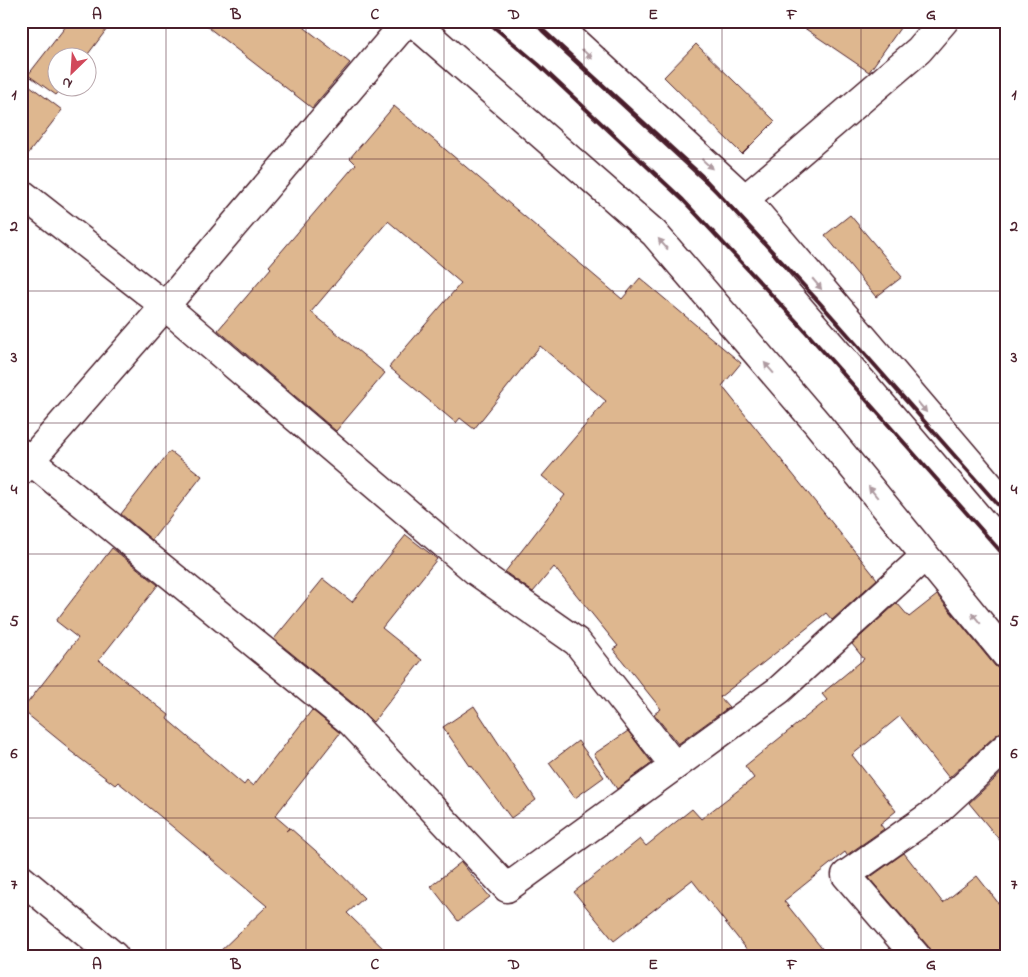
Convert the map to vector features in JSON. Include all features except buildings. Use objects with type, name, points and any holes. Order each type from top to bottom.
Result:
[{"type":"street","points":[[407,21],[165,306],[24,462],[351,722],[507,888],[779,690],[926,556]]},
{"type":"street","points":[[412,21],[654,233],[816,422],[1007,656]]},
{"type":"street","points":[[552,21],[744,199],[1007,506]]},
{"type":"street","points":[[744,199],[919,50],[944,21]]},
{"type":"street","points":[[21,193],[165,306],[476,571],[577,642],[674,765]]},
{"type":"street","points":[[916,956],[846,875],[937,811],[1007,746]]},
{"type":"street","points":[[21,879],[114,956]]},
{"type":"railway","points":[[487,21],[539,65],[683,200],[798,323],[1002,553],[1007,562]]},
{"type":"railway","points":[[533,21],[702,176],[819,302],[1007,515]]}]
